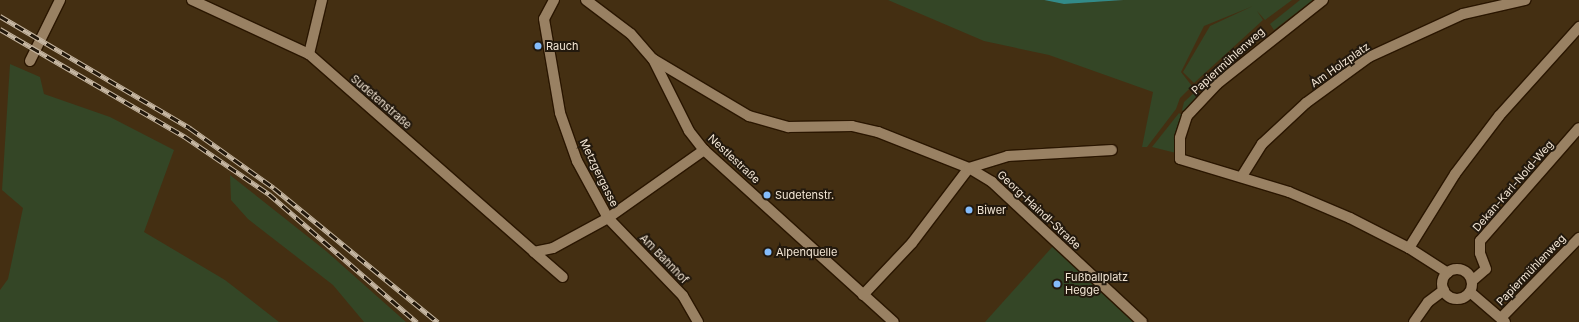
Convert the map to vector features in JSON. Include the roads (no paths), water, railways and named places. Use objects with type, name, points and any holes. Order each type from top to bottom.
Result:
[{"type":"street","points":[[30,61],[60,0]]},
{"type":"street","name":"Sudetenstraße","points":[[192,0],[309,54],[563,277]]},
{"type":"street","points":[[309,54],[322,0]]},
{"type":"street","name":"Metzgergasse","points":[[554,0],[544,19],[560,114],[577,161],[608,218]]},
{"type":"street","name":"Georg-Haindl-Straße","points":[[586,0],[631,34],[653,59],[749,116],[788,127],[852,126],[878,132],[969,168],[992,182],[1142,322]]},
{"type":"street","name":"Papiermühlenweg","points":[[1242,176],[1180,158],[1180,138],[1187,116],[1223,79],[1323,0]]},
{"type":"street","name":"Am Holzplatz","points":[[1242,176],[1262,144],[1306,104],[1369,57],[1463,14],[1525,0]]},
{"type":"street","points":[[1409,248],[1455,174],[1498,116],[1579,27]]},
{"type":"street","name":"Nestlestraße","points":[[653,59],[689,131],[704,150],[894,322]]},
{"type":"street","name":"Dekan-Karl-Nold-Weg","points":[[1472,281],[1486,269],[1480,253],[1480,241],[1579,128]]},
{"type":"street","points":[[534,252],[553,248],[608,218],[704,150]]},
{"type":"street","points":[[863,295],[912,244],[969,168],[1008,156],[1112,150]]},
{"type":"street","points":[[1242,176],[1350,218],[1409,248],[1448,273],[1462,270],[1472,281],[1470,292]]},
{"type":"street","name":"Am Bahnhof","points":[[608,218],[683,296],[698,322]]},
{"type":"street","name":"Papiermühlenweg","points":[[1503,320],[1579,238]]},
{"type":"street","points":[[1448,273],[1443,281],[1444,290],[1456,298],[1470,292]]},
{"type":"street","points":[[1414,322],[1428,302],[1444,290]]},
{"type":"street","points":[[1470,292],[1503,320]]},
{"type":"water","points":[[1044,0],[1124,0],[1064,4]]},
{"type":"railway","points":[[0,16],[190,128],[274,188],[438,322]]},
{"type":"railway","points":[[0,29],[184,136],[269,194],[417,322]]},
{"type":"place","name":"Rauch","points":[[538,46]]},
{"type":"place","name":"Sudetenstr.","points":[[767,195]]},
{"type":"place","name":"Biwer","points":[[969,210]]},
{"type":"place","name":"Alpenquelle","points":[[768,252]]},
{"type":"place","name":"Fußballplatz Hegge","points":[[1057,284]]}]
